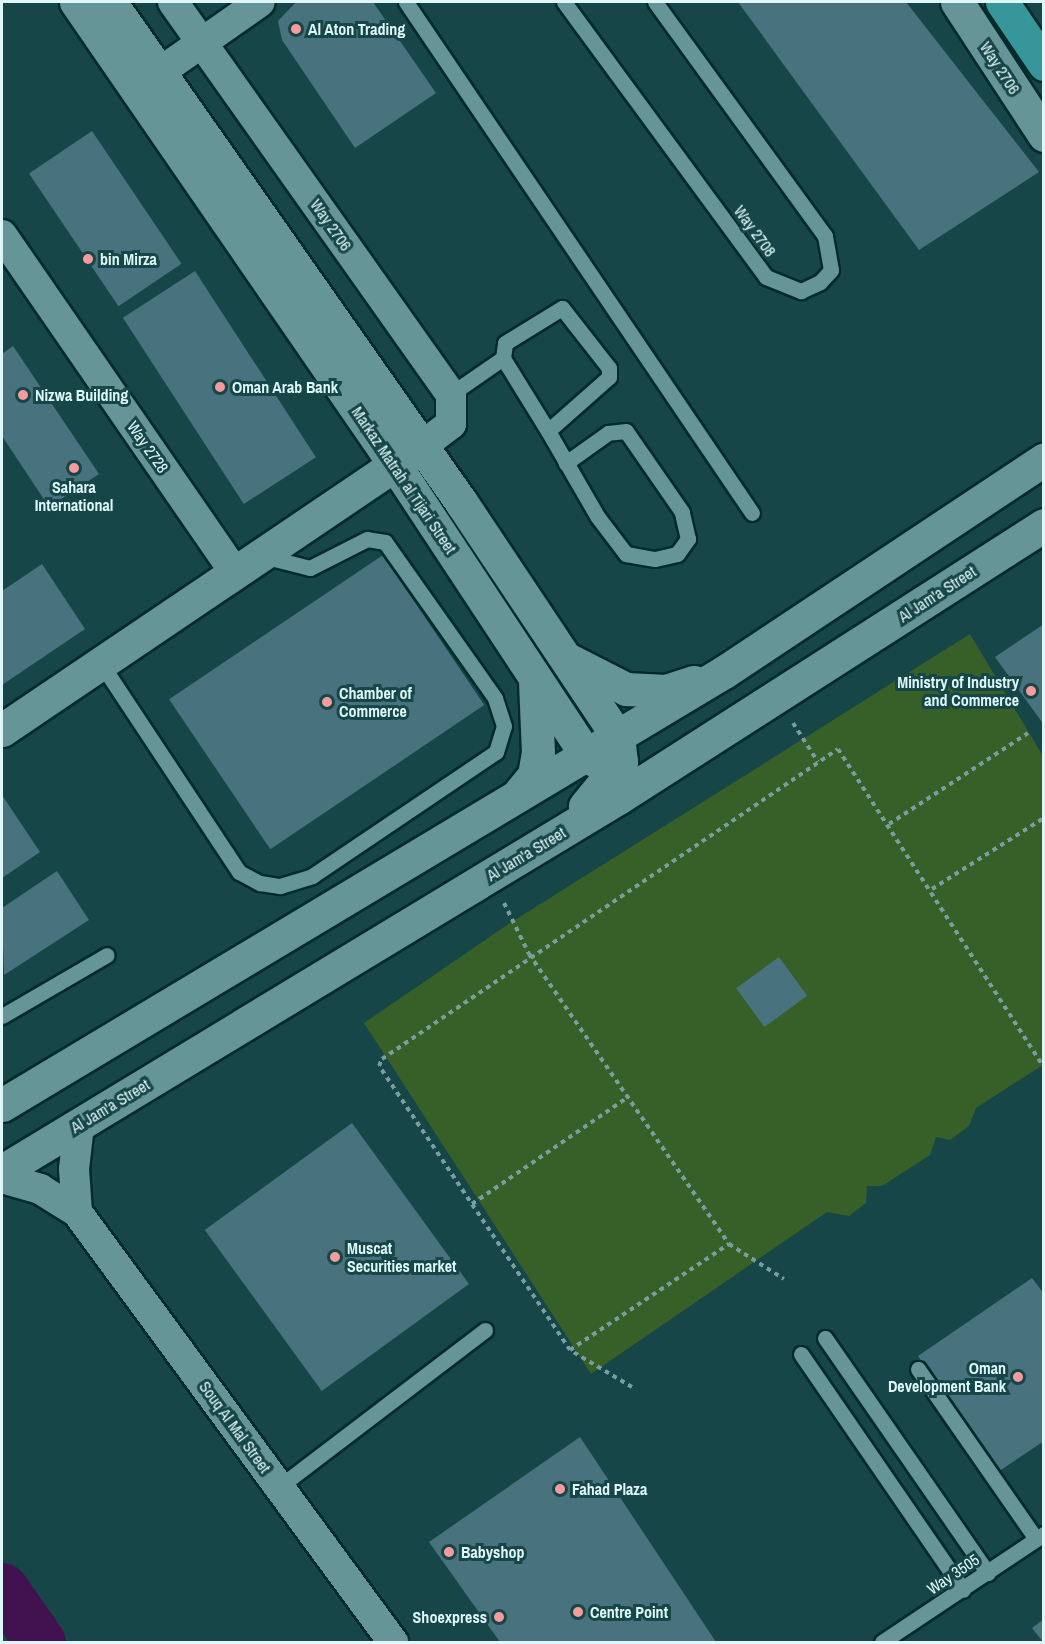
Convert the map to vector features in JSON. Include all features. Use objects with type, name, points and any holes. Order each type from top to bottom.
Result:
[{"type":"main road","name":"Markaz Matrah al Tijari Street","points":[[76,2],[147,80],[422,446],[561,656],[618,737]]},
{"type":"main road","name":"Markaz Matrah al Tijari Street","points":[[110,2],[147,80],[395,465],[587,756]]},
{"type":"main road","name":"Way 2706","points":[[957,2],[1041,129]]},
{"type":"main road","points":[[1002,2],[1044,64]]},
{"type":"main road","points":[[2,730],[245,562],[422,446]]},
{"type":"main road","points":[[2,1104],[724,672],[1044,459]]},
{"type":"main road","name":"Al Jam'a Street","points":[[2,1171],[561,833],[1044,525]]},
{"type":"main road","points":[[561,656],[626,690],[666,691],[724,672]]},
{"type":"main road","points":[[514,799],[534,775],[538,753],[541,719],[533,673]]},
{"type":"main road","points":[[561,833],[621,762],[618,737]]},
{"type":"main road","points":[[587,756],[616,770],[662,769]]},
{"type":"street","name":"Way 2706","points":[[172,2],[451,394]]},
{"type":"street","points":[[147,80],[260,2]]},
{"type":"street","name":"Way 2728","points":[[2,235],[245,562]]},
{"type":"street","points":[[422,446],[451,424],[451,394]]},
{"type":"street","points":[[77,1212],[74,1169],[79,1125]]},
{"type":"street","name":"Souq Al Mal Street","points":[[2,1178],[39,1189],[77,1212],[393,1642]]},
{"type":"lane","points":[[406,2],[752,513]]},
{"type":"lane","name":"Way 2708","points":[[564,2],[766,277],[801,291],[820,282],[831,270],[825,236],[656,2]]},
{"type":"lane","points":[[548,431],[606,385],[609,368],[562,308],[506,343],[503,358],[566,463],[626,554],[655,559],[677,554],[688,539],[682,512],[626,431],[608,433],[566,463]]},
{"type":"lane","points":[[451,394],[503,358]]},
{"type":"lane","points":[[100,662],[239,872],[260,883],[280,886],[312,876],[496,752],[504,726],[495,698],[385,542],[367,539],[310,568],[245,562]]},
{"type":"lane","points":[[2,1016],[107,954]]},
{"type":"lane","points":[[279,1487],[485,1330]]},
{"type":"lane","points":[[825,1338],[988,1573]]},
{"type":"lane","points":[[801,1354],[963,1590]]},
{"type":"lane","points":[[918,1369],[1040,1537]]},
{"type":"lane","name":"Way 3505","points":[[882,1642],[1040,1537]]},
{"type":"path","points":[[784,729],[794,723],[818,762]]},
{"type":"path","points":[[889,824],[1028,733]]},
{"type":"path","points":[[632,1387],[570,1350],[380,1062],[529,954],[838,749],[932,889],[1044,1068]]},
{"type":"path","points":[[932,889],[1044,818]]},
{"type":"path","points":[[512,898],[503,904],[529,954],[729,1244],[784,1279]]},
{"type":"path","points":[[472,1204],[628,1097]]},
{"type":"path","points":[[570,1350],[729,1244]]},
{"type":"green space","points":[[970,634],[1043,756],[1043,1065],[976,1108],[969,1126],[950,1140],[936,1137],[930,1155],[882,1186],[867,1186],[866,1203],[849,1216],[827,1212],[591,1374],[364,1023],[510,923]]},
{"type":"building","points":[[296,2],[373,2],[436,93],[355,148],[282,40],[278,21]]},
{"type":"building","points":[[738,2],[906,2],[1039,172],[919,250]]},
{"type":"building","points":[[92,131],[181,264],[118,306],[29,173]]},
{"type":"building","name":"Oman Arab Bank","points":[[195,271],[316,457],[244,504],[123,318]]},
{"type":"building","name":"Nizwa Building","points":[[13,346],[99,474],[49,507],[2,436],[2,354]]},
{"type":"building","name":"Chamber of Commerce","points":[[383,555],[484,705],[270,849],[169,699]]},
{"type":"building","points":[[42,564],[85,629],[2,685],[2,591]]},
{"type":"building","name":"Ministry of Industry and Commerce","points":[[1044,624],[1044,725],[995,657]]},
{"type":"building","points":[[2,795],[40,852],[2,878]]},
{"type":"building","points":[[57,871],[89,920],[4,975],[2,908]]},
{"type":"building","points":[[779,957],[807,996],[764,1027],[736,988]]},
{"type":"building","name":"Muscat Securities market","points":[[352,1123],[469,1284],[322,1391],[205,1230]]},
{"type":"building","points":[[1032,1278],[1044,1294],[1044,1441],[998,1472],[918,1356]]},
{"type":"building","name":"Fahad Plaza","points":[[580,1437],[716,1642],[500,1642],[429,1542]]},
{"type":"building","points":[[1044,1619],[1044,1642],[1043,1642],[1032,1628]]},
{"type":"waterway","points":[[2,1588],[40,1642]]},
{"type":"place","name":"Al Aton Trading","points":[[296,29]]},
{"type":"place","name":"bin Mirza","points":[[88,259]]},
{"type":"place","name":"Oman Arab Bank","points":[[220,387]]},
{"type":"place","name":"Nizwa Building","points":[[23,395]]},
{"type":"place","name":"Sahara International","points":[[74,468]]},
{"type":"place","name":"Ministry of Industry and Commerce","points":[[1031,691]]},
{"type":"place","name":"Chamber of Commerce","points":[[327,702]]},
{"type":"place","name":"Muscat Securities market","points":[[335,1257]]},
{"type":"place","name":"Oman Development Bank","points":[[1018,1377]]},
{"type":"place","name":"Fahad Plaza","points":[[560,1489]]},
{"type":"place","name":"Babyshop","points":[[449,1552]]},
{"type":"place","name":"Centre Point","points":[[578,1612]]},
{"type":"place","name":"Shoexpress","points":[[499,1617]]}]
